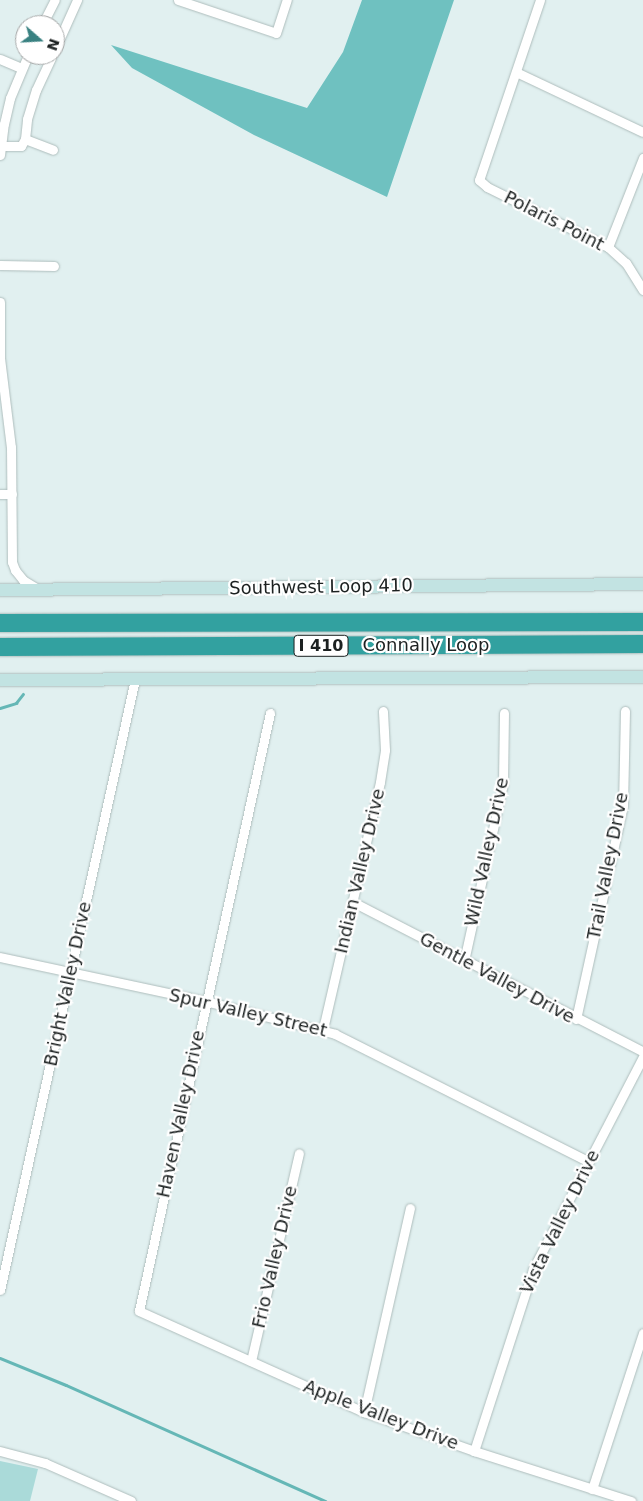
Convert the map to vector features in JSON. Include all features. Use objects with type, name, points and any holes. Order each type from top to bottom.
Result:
[{"type":"highway","name":"Connally Loop","points":[[0,623],[643,622]]},
{"type":"highway","name":"Connally Loop","points":[[0,647],[643,644]]},
{"type":"main road","name":"Southwest Loop 410","points":[[0,590],[180,590],[643,584]]},
{"type":"main road","points":[[0,680],[643,677]]},
{"type":"street","points":[[47,15],[55,0]]},
{"type":"street","points":[[65,27],[77,0]]},
{"type":"street","points":[[178,0],[276,33],[287,0]]},
{"type":"street","points":[[540,0],[516,72],[643,132]]},
{"type":"street","points":[[0,59],[22,68]]},
{"type":"street","points":[[0,155],[0,146],[10,98],[23,65]]},
{"type":"street","points":[[0,146],[20,146],[25,139],[36,90],[47,65]]},
{"type":"street","name":"Polaris Point","points":[[516,72],[479,180],[487,187],[608,247],[626,263],[643,290]]},
{"type":"street","points":[[25,139],[53,150]]},
{"type":"street","points":[[608,247],[643,158]]},
{"type":"street","points":[[0,265],[54,266]]},
{"type":"street","points":[[0,302],[0,364]]},
{"type":"street","points":[[0,358],[11,447],[12,562],[14,570],[22,580],[38,589]]},
{"type":"street","points":[[0,494],[12,494]]},
{"type":"street","name":"Bright Valley Drive","points":[[0,1290],[135,679]]},
{"type":"street","name":"Indian Valley Drive","points":[[323,1030],[380,782],[384,750],[384,711]]},
{"type":"street","name":"Trail Valley Drive","points":[[576,1019],[623,806],[625,711]]},
{"type":"street","name":"Haven Valley Drive","points":[[139,1311],[205,1002],[270,713]]},
{"type":"street","name":"Wild Valley Drive","points":[[464,961],[503,783],[504,714]]},
{"type":"street","name":"Gentle Valley Drive","points":[[353,902],[643,1052]]},
{"type":"street","name":"Spur Valley Street","points":[[0,956],[205,1002],[342,1036],[589,1162]]},
{"type":"street","name":"Vista Valley Drive","points":[[474,1451],[533,1269],[643,1057]]},
{"type":"street","name":"Frio Valley Drive","points":[[251,1361],[299,1152]]},
{"type":"street","points":[[364,1412],[410,1208]]},
{"type":"street","name":"Apple Valley Drive","points":[[139,1311],[364,1412],[474,1451],[630,1501]]},
{"type":"street","points":[[592,1489],[643,1333]]},
{"type":"street","points":[[0,1451],[45,1463],[131,1501]]},
{"type":"shaded area","points":[[362,0],[454,0],[387,197],[254,135],[132,68],[111,45],[307,108],[343,52]]},
{"type":"shaded area","points":[[0,1461],[38,1469],[30,1501],[0,1501]]},
{"type":"waterway","points":[[0,708],[16,703],[23,694]]},
{"type":"waterway","points":[[0,1358],[66,1385],[325,1501]]}]
